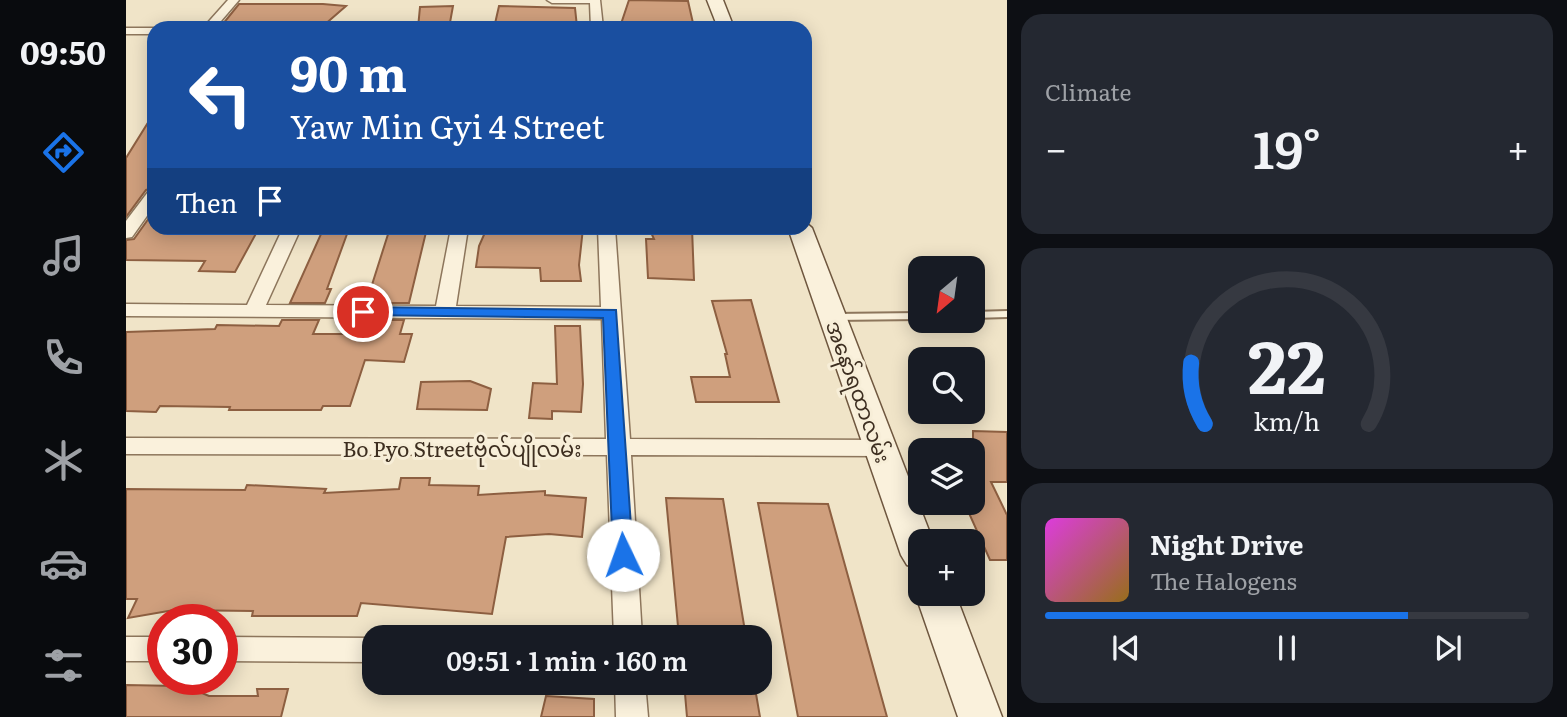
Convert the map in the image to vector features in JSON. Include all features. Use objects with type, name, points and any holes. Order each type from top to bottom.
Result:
[{"type":"main road","points":[[715,0],[723,21]]},
{"type":"main road","name":"အနော်ရထာလမ်း","points":[[803,235],[911,529]]},
{"type":"main road","points":[[940,606],[980,717]]},
{"type":"street","points":[[215,21],[234,0]]},
{"type":"street","points":[[552,0],[595,0],[596,21]]},
{"type":"street","points":[[126,31],[147,31]]},
{"type":"street","points":[[126,233],[147,204]]},
{"type":"street","points":[[254,311],[289,235]]},
{"type":"street","points":[[445,312],[459,235]]},
{"type":"street","points":[[607,235],[627,625]]},
{"type":"street","points":[[126,310],[611,313]]},
{"type":"street","name":"Bo Pyo Streetဗိုလ်ပျိုလမ်း","points":[[126,446],[881,448]]},
{"type":"street","points":[[126,649],[147,649]]},
{"type":"street","points":[[238,649],[362,650]]},
{"type":"street","points":[[631,695],[632,717]]},
{"type":"lane","points":[[985,315],[1007,314]]},
{"type":"lane","points":[[833,317],[908,316]]},
{"type":"building","points":[[629,0],[688,1],[693,21],[622,21]]},
{"type":"building","points":[[239,4],[346,6],[329,21],[225,21]]},
{"type":"building","points":[[453,6],[450,21],[419,21],[420,7]]},
{"type":"building","points":[[499,6],[575,8],[576,21],[496,21]]},
{"type":"building","points":[[147,124],[147,190],[126,217],[126,158]]},
{"type":"building","points":[[147,221],[147,235],[255,235],[235,272],[199,271],[205,261],[126,260],[126,240],[134,239]]},
{"type":"building","points":[[321,235],[347,235],[327,289],[331,289],[325,303],[290,303]]},
{"type":"building","points":[[388,235],[425,235],[409,303],[363,303],[367,291],[370,291]]},
{"type":"building","points":[[484,235],[582,235],[579,265],[581,281],[541,281],[540,268],[476,267],[479,246]]},
{"type":"building","points":[[652,235],[692,235],[694,280],[648,278],[646,239],[654,239]]},
{"type":"building","points":[[751,300],[779,402],[696,402],[691,377],[730,377],[727,354],[712,301]]},
{"type":"building","points":[[282,320],[319,320],[313,334],[354,334],[358,320],[404,320],[400,334],[412,334],[404,362],[365,360],[350,406],[323,406],[321,410],[229,410],[230,407],[160,406],[156,412],[126,411],[126,332],[215,329],[217,325],[279,326]]},
{"type":"building","points":[[555,326],[580,326],[583,384],[581,412],[552,411],[552,419],[529,418],[533,383],[557,384]]},
{"type":"building","points":[[470,381],[491,389],[487,410],[417,409],[421,382]]},
{"type":"building","points":[[973,431],[1007,432],[1007,482],[991,482],[1007,515],[1007,560],[990,560],[985,549],[985,529],[976,529],[970,515],[985,515],[985,438],[973,438]]},
{"type":"building","points":[[401,478],[430,478],[429,485],[479,486],[478,495],[545,491],[545,495],[586,498],[582,537],[549,534],[506,537],[492,614],[361,603],[357,616],[252,616],[253,611],[238,611],[238,604],[147,604],[147,615],[128,618],[137,599],[126,599],[126,489],[245,490],[247,485],[326,489],[324,493],[399,489]]},
{"type":"building","points":[[666,498],[723,499],[744,625],[678,625]]},
{"type":"building","points":[[758,503],[828,504],[887,717],[798,717]]},
{"type":"building","points":[[126,685],[147,685],[147,695],[258,696],[257,689],[288,689],[281,717],[126,717]]},
{"type":"building","points":[[685,695],[756,695],[760,717],[687,717]]},
{"type":"building","points":[[546,696],[594,699],[594,717],[541,717]]},
{"type":"route","points":[[363,312],[611,313],[623,555]]}]
